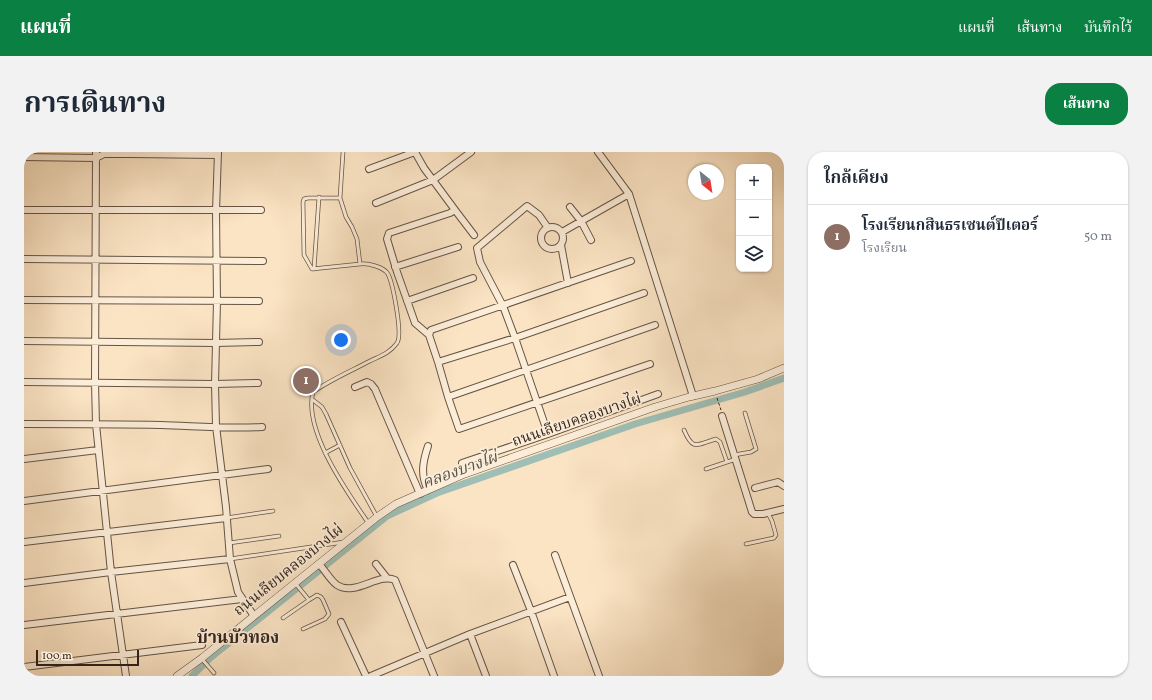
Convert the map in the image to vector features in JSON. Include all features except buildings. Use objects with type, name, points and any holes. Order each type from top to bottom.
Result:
[{"type":"street","points":[[369,169],[415,152],[433,180],[474,235]]},
{"type":"street","points":[[376,203],[433,180],[471,152]]},
{"type":"street","points":[[598,152],[629,194],[693,396]]},
{"type":"street","points":[[99,154],[96,210],[96,424],[111,572],[126,676]]},
{"type":"street","points":[[24,157],[99,154],[218,154],[216,211],[216,426],[230,559],[238,592],[254,616]]},
{"type":"street","points":[[562,232],[629,194]]},
{"type":"street","points":[[548,228],[539,214],[527,206],[477,248],[480,262],[503,306],[548,434]]},
{"type":"street","points":[[570,207],[581,221],[591,240]]},
{"type":"street","points":[[24,210],[261,210]]},
{"type":"street","points":[[455,210],[389,233],[387,239],[395,267],[415,323],[429,335],[459,429],[650,364]]},
{"type":"street","points":[[556,227],[562,232],[563,239],[558,247],[548,248],[543,243],[543,232],[548,228],[556,227]]},
{"type":"street","points":[[560,245],[568,283]]},
{"type":"street","points":[[395,267],[458,247]]},
{"type":"street","points":[[24,259],[263,261]]},
{"type":"street","points":[[429,335],[431,330],[631,261]]},
{"type":"street","points":[[407,301],[473,278]]},
{"type":"street","points":[[438,362],[515,338],[644,292]]},
{"type":"street","points":[[24,300],[259,302]]},
{"type":"street","points":[[448,397],[655,325]]},
{"type":"street","points":[[24,341],[259,342]]},
{"type":"street","name":"ถนนเลียบคลองบางไผ่","points":[[177,676],[203,659],[377,517],[396,504],[462,475],[655,407],[693,396],[715,392],[758,379],[784,368]]},
{"type":"street","points":[[24,382],[258,383]]},
{"type":"street","points":[[355,387],[367,382],[375,389],[420,494]]},
{"type":"street","points":[[462,463],[548,434],[658,394]]},
{"type":"street","points":[[722,416],[752,512],[754,514],[758,514],[784,509]]},
{"type":"street","points":[[24,424],[216,426],[228,428],[262,427]]},
{"type":"street","points":[[428,446],[424,458],[422,473],[428,490]]},
{"type":"street","points":[[24,459],[98,450]]},
{"type":"street","points":[[24,501],[268,469]]},
{"type":"street","points":[[755,488],[778,482],[784,486]]},
{"type":"street","points":[[24,542],[226,518]]},
{"type":"street","points":[[555,555],[599,676]]},
{"type":"street","points":[[24,584],[111,572],[230,559]]},
{"type":"street","points":[[376,564],[387,578]]},
{"type":"street","points":[[320,565],[336,585],[347,588],[354,588],[387,578],[393,579],[397,584],[434,676]]},
{"type":"street","points":[[513,565],[532,611],[554,676]]},
{"type":"street","points":[[371,676],[470,634],[570,597]]},
{"type":"street","points":[[24,625],[242,599]]},
{"type":"street","points":[[341,622],[366,676]]},
{"type":"street","points":[[470,634],[486,676]]},
{"type":"street","points":[[24,667],[202,645]]},
{"type":"lane","points":[[343,152],[340,198],[346,217],[352,227],[356,239],[360,264]]},
{"type":"lane","points":[[340,198],[319,197],[304,199],[304,255],[310,268],[314,269],[366,263],[383,269],[388,274],[400,336],[398,342],[387,354],[314,392],[312,412],[325,453],[332,467],[369,524]]},
{"type":"lane","points":[[314,269],[319,197]]},
{"type":"lane","points":[[313,400],[322,407],[350,468],[377,517]]},
{"type":"lane","points":[[706,469],[727,462],[735,457],[756,449],[745,412]]},
{"type":"lane","points":[[684,430],[691,444],[696,445],[716,439],[720,442],[727,462]]},
{"type":"lane","points":[[325,453],[340,445]]},
{"type":"lane","points":[[226,518],[274,511]]},
{"type":"lane","points":[[746,544],[774,538],[776,535],[768,513]]},
{"type":"lane","points":[[229,542],[279,536]]},
{"type":"lane","points":[[230,559],[348,541]]},
{"type":"lane","points":[[296,584],[308,599]]},
{"type":"lane","points":[[283,618],[308,599],[319,595],[323,600],[329,614],[325,619],[303,629]]},
{"type":"lane","points":[[203,659],[214,673]]},
{"type":"path","points":[[716,396],[720,408]]},
{"type":"waterway","name":"คลองบางไผ่","points":[[192,676],[210,658],[387,516],[437,493],[635,424],[745,392],[784,378]]},
{"type":"place","name":"โรงเรียนกสินธรเซนต์ปีเตอร์","points":[[306,381]]},
{"type":"district","name":"บ้านบัวทอง","points":[[238,638]]}]
